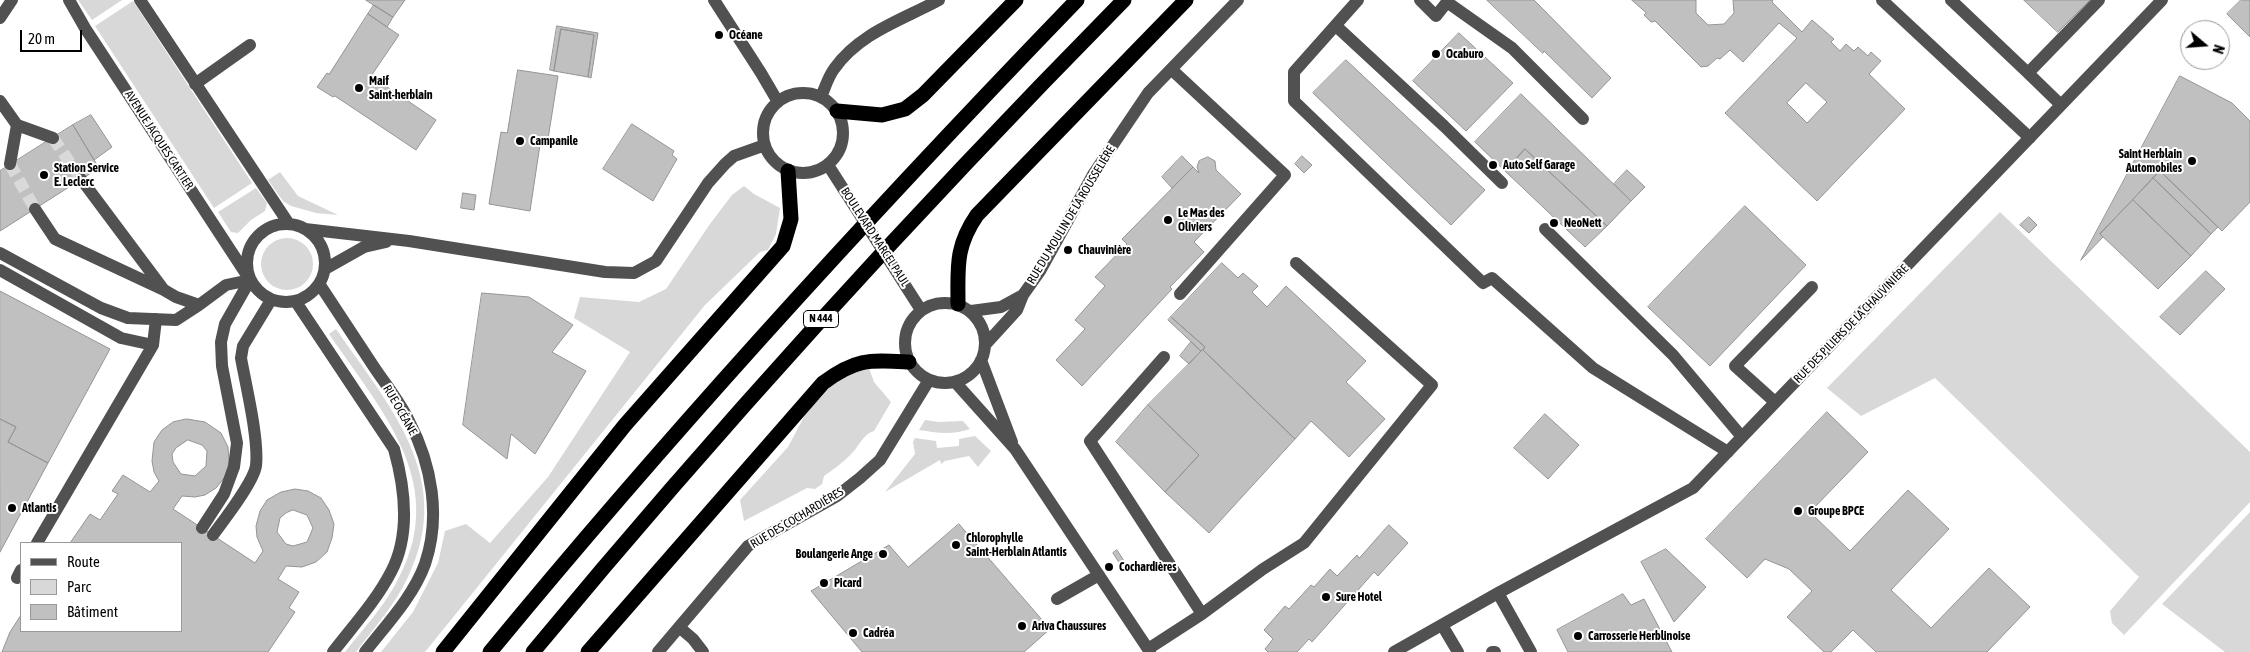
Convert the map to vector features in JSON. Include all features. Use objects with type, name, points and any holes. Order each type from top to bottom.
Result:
[{"type":"highway","points":[[837,111],[882,116],[905,109],[923,95],[1016,0]]},
{"type":"highway","name":"N 444","points":[[490,652],[609,510],[794,300],[918,166],[1077,0]]},
{"type":"highway","name":"N 444","points":[[533,652],[631,534],[838,299],[1016,110],[1124,0]]},
{"type":"highway","points":[[965,308],[958,270],[961,242],[976,215],[1186,0]]},
{"type":"highway","points":[[443,652],[625,425],[783,246],[790,219],[788,171]]},
{"type":"highway","points":[[588,652],[823,383],[843,368],[856,363],[873,360],[910,362]]},
{"type":"street","points":[[0,18],[12,0]]},
{"type":"street","name":"AVENUE JACQUES CARTIER","points":[[69,0],[250,280]]},
{"type":"street","points":[[140,0],[289,224]]},
{"type":"street","points":[[714,0],[778,102]]},
{"type":"street","points":[[821,97],[833,70],[847,52],[860,42],[939,0]]},
{"type":"street","name":"RUE DU MOULIN DE LA ROUSSELIÈRE","points":[[985,345],[1013,316],[1023,295],[1040,271],[1094,173],[1148,93],[1238,0]]},
{"type":"street","points":[[1358,0],[1294,72],[1294,102],[1483,283],[1492,278],[1593,368],[1728,452]]},
{"type":"street","points":[[1420,0],[1436,16],[1448,2],[1512,48],[1583,119]]},
{"type":"street","points":[[1882,0],[2030,138]]},
{"type":"street","points":[[1951,0],[2061,105]]},
{"type":"street","points":[[2028,73],[2099,0]]},
{"type":"street","name":"RUE DES PILIERS DE LA CHAUVINIÈRE","points":[[1394,652],[1498,593],[1693,488],[2162,0]]},
{"type":"street","points":[[1336,26],[1444,126],[1502,183]]},
{"type":"street","points":[[195,84],[250,45]]},
{"type":"street","points":[[1172,69],[1285,175],[1180,294]]},
{"type":"street","points":[[799,93],[821,97],[837,111],[843,127],[842,144],[835,159],[828,165],[809,174],[788,171],[774,161],[765,145],[763,130],[768,114],[778,102],[799,93]]},
{"type":"street","points":[[0,101],[17,124],[53,138]]},
{"type":"street","points":[[10,164],[17,124]]},
{"type":"street","points":[[305,228],[315,236],[322,246],[325,257],[325,269],[320,285],[312,294],[296,302],[283,303],[271,300],[259,292],[250,280],[247,270],[247,258],[253,242],[266,230],[277,225],[289,224],[305,228],[409,241],[605,272],[634,273],[656,261],[708,183],[725,164],[734,156],[765,145]]},
{"type":"street","name":"BOULEVARD MARCEL PAUL","points":[[828,165],[921,310]]},
{"type":"street","points":[[82,179],[164,290]]},
{"type":"street","points":[[35,209],[55,239],[176,297],[199,304]]},
{"type":"street","points":[[1545,229],[1673,356],[1742,437]]},
{"type":"street","points":[[325,269],[364,247],[379,243],[409,241]]},
{"type":"street","points":[[0,253],[101,308],[128,318],[176,320],[226,284],[250,280]]},
{"type":"street","points":[[955,382],[1015,449],[1149,650],[1263,569],[1304,543],[1432,385],[1296,263]]},
{"type":"street","points":[[0,270],[121,338],[153,345]]},
{"type":"street","points":[[202,528],[224,494],[234,468],[237,443],[222,366],[221,342],[225,324],[250,280]]},
{"type":"street","name":"RUE OCÉANE","points":[[320,285],[409,420],[425,458],[431,484],[431,536],[424,565],[410,593],[365,652]]},
{"type":"street","points":[[1776,402],[1735,366],[1812,287]]},
{"type":"street","name":"RUE DU MOULIN DE LA ROUSSELIÈRE","points":[[965,308],[1001,307],[1023,295]]},
{"type":"street","points":[[213,535],[243,491],[256,467],[254,436],[242,358],[242,346],[271,300]]},
{"type":"street","name":"RUE OCÉANE","points":[[296,302],[394,449],[402,476],[405,504],[403,526],[392,570],[378,594],[333,652]]},
{"type":"street","points":[[939,302],[965,308],[982,326],[985,345],[981,360],[970,374],[955,382],[938,383],[929,380],[914,370],[906,354],[904,338],[910,322],[921,310],[939,302]]},
{"type":"street","points":[[38,542],[153,345],[156,319]]},
{"type":"street","points":[[1164,358],[1090,441],[1202,614]]},
{"type":"street","points":[[981,360],[1015,449]]},
{"type":"street","name":"RUE DES COCHARDIÈRES","points":[[658,652],[748,546],[836,496],[880,460],[929,380]]},
{"type":"street","points":[[1057,599],[1099,575]]},
{"type":"street","points":[[1498,593],[1531,652]]},
{"type":"street","points":[[1442,625],[1458,652]]},
{"type":"street","points":[[679,627],[694,639],[703,652]]},
{"type":"green space","points":[[78,0],[122,0],[92,20]]},
{"type":"green space","points":[[133,1],[252,183],[214,208],[95,26]]},
{"type":"green space","points":[[280,172],[298,196],[338,215],[316,213],[291,206],[283,201],[268,180]]},
{"type":"green space","points":[[744,186],[754,194],[780,208],[776,234],[768,250],[760,252],[705,305],[425,652],[381,652],[413,612],[438,563],[445,531],[466,524],[490,543],[548,477],[630,352],[574,318],[580,297],[639,302],[666,289],[710,224],[732,195]]},
{"type":"green space","points":[[256,188],[267,203],[265,211],[251,220],[238,233],[231,232],[218,212]]},
{"type":"green space","points":[[2000,212],[2250,452],[2250,502],[2124,635],[2112,623],[2110,611],[2139,577],[1935,378],[1861,416],[1827,388]]},
{"type":"green space","points":[[287,238],[297,240],[305,246],[311,254],[313,264],[311,274],[305,282],[297,288],[287,290],[277,288],[269,282],[263,274],[261,264],[263,254],[269,246],[277,240]]},
{"type":"green space","points":[[336,329],[395,415],[410,445],[420,475],[424,507],[421,541],[408,577],[391,607],[356,652],[345,652],[378,611],[395,585],[411,549],[416,515],[413,483],[404,452],[389,422],[329,334]]},
{"type":"green space","points":[[869,368],[874,382],[891,402],[874,431],[864,437],[846,459],[824,476],[822,484],[815,489],[807,488],[744,521],[740,500],[788,447],[805,415],[830,387],[847,375]]},
{"type":"green space","points":[[925,420],[939,422],[963,421],[970,429],[945,433],[919,430]]},
{"type":"green space","points":[[975,436],[991,451],[978,467],[969,456],[945,461],[941,464],[940,460],[885,492],[915,454],[913,442],[915,438],[936,441],[937,448],[959,446],[959,439]]},
{"type":"green space","points":[[2250,512],[2250,652],[2225,652],[2162,604]]},
{"type":"building","points":[[366,0],[405,0],[393,17]]},
{"type":"building","points":[[1487,0],[1534,0],[1611,78],[1592,98],[1544,51],[1543,53]]},
{"type":"building","points":[[1632,0],[1696,0],[1696,13],[1708,25],[1724,24],[1734,13],[1733,0],[1773,0],[1772,2],[1802,32],[1812,20],[1834,39],[1831,42],[1840,51],[1846,44],[1854,51],[1858,47],[1868,56],[1871,52],[1881,61],[1869,74],[1905,109],[1817,201],[1725,113],[1797,38],[1779,23],[1743,62],[1730,50],[1720,59],[1717,58],[1708,66],[1701,67],[1655,21],[1651,22],[1644,15],[1646,13]],"holes":[[[1806,83],[1827,102],[1807,123],[1787,103]]]},
{"type":"building","points":[[2024,0],[2090,0],[2058,32]]},
{"type":"building","points":[[2241,0],[2250,0],[2250,37],[2227,14]]},
{"type":"building","points":[[374,5],[393,17],[387,27],[368,14]]},
{"type":"building","points":[[368,14],[399,35],[371,76],[436,120],[416,150],[335,96],[333,97],[317,87],[327,73],[329,74]]},
{"type":"building","points":[[557,26],[598,33],[591,78],[588,77],[594,35],[561,29],[554,71],[550,70]]},
{"type":"building","points":[[561,29],[594,35],[588,77],[554,71]]},
{"type":"building","points":[[1459,33],[1513,83],[1466,131],[1413,81]]},
{"type":"building","points":[[1346,60],[1485,190],[1451,225],[1313,93]]},
{"type":"building","points":[[518,70],[558,76],[548,139],[541,138],[530,211],[489,204],[501,132],[507,133]]},
{"type":"building","name":"Saint Herblain Automobiles","points":[[2180,76],[2232,103],[2250,121],[2250,202],[2222,231],[2160,171],[2100,234],[2103,237],[2081,260]]},
{"type":"building","points":[[1521,94],[1631,201],[1607,226],[1525,149],[1505,171],[1475,142]]},
{"type":"building","points":[[91,115],[112,147],[94,160],[73,125]]},
{"type":"building","points":[[632,124],[674,151],[672,155],[677,159],[653,201],[603,169]]},
{"type":"building","name":"Station Service E. Leclerc","points":[[73,125],[99,168],[0,231],[0,171]]},
{"type":"building","points":[[1525,149],[1607,226],[1585,247],[1505,171]]},
{"type":"building","points":[[1182,156],[1193,167],[1172,188],[1162,177]]},
{"type":"building","points":[[1302,156],[1312,165],[1304,173],[1295,164]]},
{"type":"building","points":[[1208,157],[1215,161],[1216,170],[1241,194],[1194,242],[1204,252],[1170,287],[1172,289],[1082,386],[1056,360],[1085,329],[1075,320],[1105,286],[1095,277],[1127,244],[1122,239],[1193,167],[1199,173],[1197,167],[1199,161]]},
{"type":"building","points":[[1627,170],[1645,187],[1631,201],[1614,184]]},
{"type":"building","points":[[2160,171],[2218,227],[2211,234],[2153,178]]},
{"type":"building","points":[[2153,178],[2211,234],[2191,256],[2133,200]]},
{"type":"building","points":[[463,193],[476,195],[474,210],[461,208]]},
{"type":"building","points":[[2133,200],[2191,256],[2158,289],[2100,234]]},
{"type":"building","points":[[1745,206],[1806,265],[1710,366],[1648,307]]},
{"type":"building","points":[[2029,217],[2037,225],[2029,233],[2020,225]]},
{"type":"building","points":[[1222,263],[1238,278],[1243,273],[1258,286],[1252,292],[1267,307],[1286,286],[1366,361],[1346,382],[1385,419],[1349,457],[1311,421],[1295,439],[1203,350],[1205,347],[1171,317]]},
{"type":"building","points":[[2206,271],[2225,289],[2180,335],[2160,317]]},
{"type":"building","points":[[0,291],[110,349],[48,463],[8,442],[16,427],[0,419]]},
{"type":"building","points":[[482,293],[529,297],[573,325],[552,352],[586,371],[535,454],[511,434],[507,459],[463,425]]},
{"type":"building","points":[[1171,317],[1205,347],[1201,351],[1168,320]]},
{"type":"building","points":[[1191,342],[1201,351],[1189,364],[1180,356]]},
{"type":"building","points":[[1203,350],[1295,439],[1209,533],[1165,492],[1199,455],[1148,405]]},
{"type":"building","points":[[1148,405],[1199,455],[1165,492],[1116,442]]},
{"type":"building","points":[[1827,412],[1868,452],[1810,512],[1850,551],[1908,490],[1949,529],[1891,590],[1931,628],[1989,568],[2030,607],[1987,652],[1876,652],[1853,630],[1831,652],[1824,652],[1787,617],[1812,591],[1789,569],[1765,559],[1747,578],[1706,539]]},
{"type":"building","points":[[1545,414],[1579,445],[1548,479],[1514,448]]},
{"type":"building","name":"Atlantis","points":[[0,419],[16,427],[8,442],[48,463],[0,552]]},
{"type":"building","points":[[187,419],[205,422],[221,433],[228,447],[229,462],[225,477],[216,488],[205,495],[195,497],[182,496],[173,509],[255,563],[263,551],[257,537],[256,526],[260,511],[267,500],[281,492],[295,489],[308,491],[321,498],[329,510],[334,524],[327,552],[316,562],[302,567],[286,566],[278,579],[299,592],[289,608],[295,612],[268,652],[2,652],[10,632],[20,617],[20,632],[182,632],[182,542],[71,542],[90,514],[100,520],[118,494],[112,491],[123,475],[150,492],[159,481],[154,472],[152,461],[154,442],[162,430],[173,422]],"holes":[[[188,440],[202,445],[207,451],[206,466],[195,476],[181,474],[173,462],[172,454],[176,448]],[[293,510],[307,515],[313,528],[307,542],[293,546],[286,544],[277,532],[280,518]]]},
{"type":"building","points":[[959,524],[1050,629],[1024,652],[862,652],[811,591],[889,545],[908,567]]},
{"type":"building","name":"Sure Hotel","points":[[1389,525],[1408,543],[1378,576],[1374,572],[1312,642],[1309,639],[1297,652],[1268,652],[1265,649],[1273,639],[1264,630],[1285,606],[1289,609],[1311,585],[1314,587],[1330,569],[1337,576],[1357,555],[1359,558]]},
{"type":"building","points":[[1666,549],[1706,587],[1674,622],[1641,562]]},
{"type":"building","points":[[1117,550],[1124,561],[1120,564],[1113,553]]},
{"type":"building","points":[[1623,594],[1631,605],[1644,599],[1672,652],[1568,652],[1557,630]]},
{"type":"tunnel","points":[[53,138],[81,179]]},
{"type":"tunnel","points":[[10,164],[35,209]]},
{"type":"place","name":"Océane","points":[[719,35]]},
{"type":"place","name":"Ocaburo","points":[[1436,54]]},
{"type":"place","name":"Maif Saint-herblain","points":[[359,88]]},
{"type":"place","name":"Campanile","points":[[520,141]]},
{"type":"place","name":"Saint Herblain Automobiles","points":[[2192,161]]},
{"type":"place","name":"Auto Self Garage","points":[[1493,165]]},
{"type":"place","name":"Station Service E. Leclerc","points":[[44,175]]},
{"type":"place","name":"Le Mas des Oliviers","points":[[1168,220]]},
{"type":"place","name":"NeoNett","points":[[1554,223]]},
{"type":"place","name":"Chauvinière","points":[[1068,250]]},
{"type":"place","name":"Atlantis","points":[[12,508]]},
{"type":"place","name":"Groupe BPCE","points":[[1798,511]]},
{"type":"place","name":"Chlorophylle Saint-Herblain Atlantis","points":[[956,545]]},
{"type":"place","name":"Boulangerie Ange","points":[[883,554]]},
{"type":"place","name":"Cochardières","points":[[1109,567]]},
{"type":"place","name":"Picard","points":[[824,583]]},
{"type":"place","name":"Sure Hotel","points":[[1326,597]]},
{"type":"place","name":"Ariva Chaussures","points":[[1022,626]]},
{"type":"place","name":"Cadréa","points":[[853,633]]},
{"type":"place","name":"Carrosserie Herblinoise","points":[[1578,636]]}]
